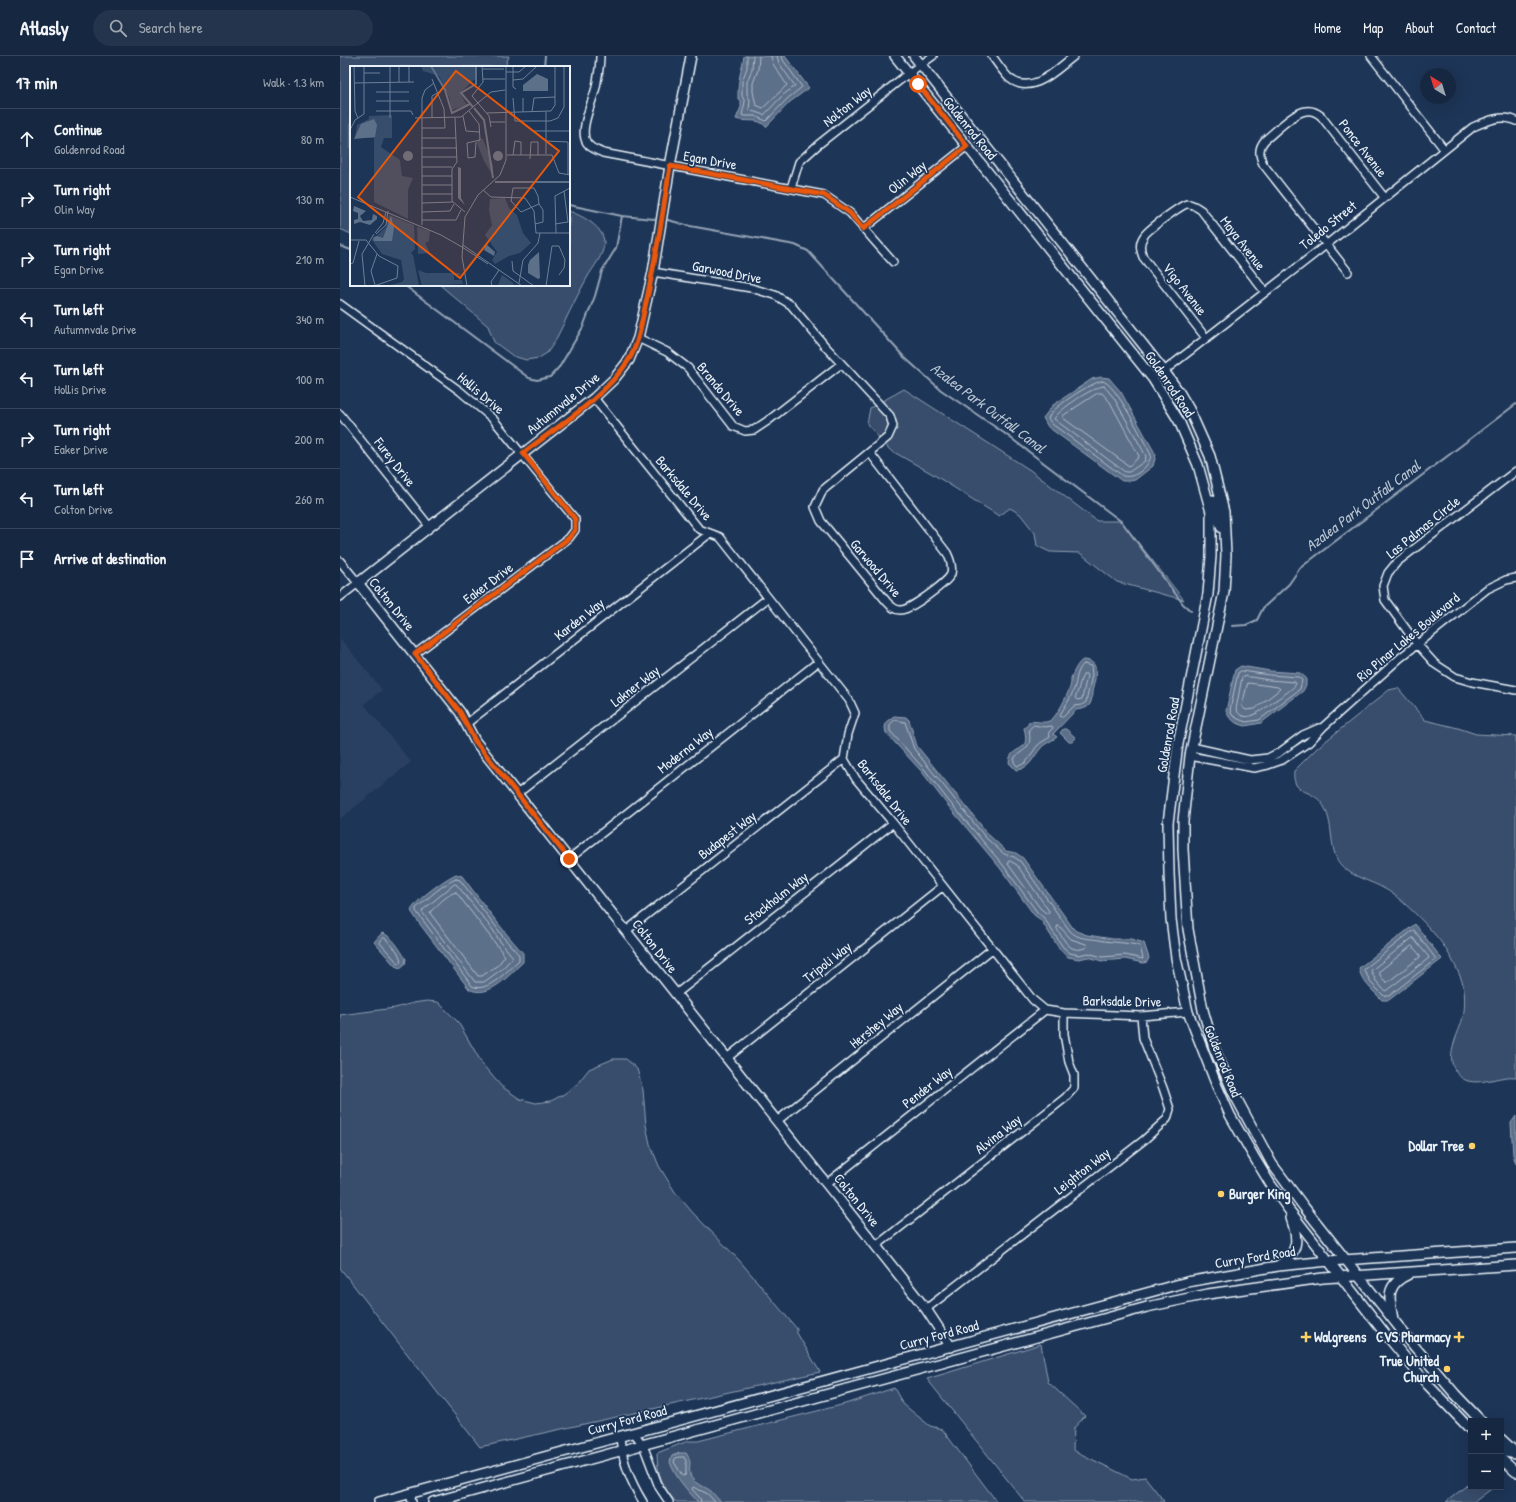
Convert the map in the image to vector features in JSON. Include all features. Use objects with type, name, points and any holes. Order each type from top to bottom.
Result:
[{"type":"main road","name":"Autumnvale Drive","points":[[358,583],[594,398],[614,379],[629,360],[638,338],[653,272],[670,166],[692,56]]},
{"type":"main road","name":"Goldenrod Road","points":[[895,56],[1153,379],[1179,422],[1198,465],[1211,512],[1211,556],[1208,594],[1178,744],[1168,823],[1171,919],[1176,958],[1188,1012],[1230,1115],[1254,1157],[1289,1210],[1409,1362],[1468,1427]]},
{"type":"main road","name":"Goldenrod Road","points":[[914,56],[1164,371],[1189,409],[1210,456],[1224,512],[1226,537],[1224,592],[1191,752],[1186,786],[1184,810],[1184,866],[1188,929],[1200,992],[1214,1048],[1233,1092],[1272,1164],[1345,1260],[1394,1321],[1455,1394],[1478,1418]]},
{"type":"main road","points":[[1035,231],[1043,232],[1049,236],[1065,255],[1074,258]]},
{"type":"main road","points":[[1207,499],[1213,500],[1217,510],[1219,522],[1226,537]]},
{"type":"main road","name":"Colton Drive","points":[[358,583],[460,712],[475,741],[926,1309],[951,1347]]},
{"type":"main road","points":[[1185,714],[1187,722],[1184,741],[1191,752]]},
{"type":"main road","points":[[1178,744],[1186,786]]},
{"type":"main road","points":[[1176,958],[1188,986],[1192,991],[1200,992]]},
{"type":"main road","points":[[1188,1012],[1198,1017],[1214,1048]]},
{"type":"main road","points":[[1278,1266],[1286,1261],[1296,1245],[1297,1233],[1289,1210]]},
{"type":"main road","name":"Curry Ford Road","points":[[379,1502],[411,1498],[634,1433],[1187,1282],[1278,1266],[1328,1261],[1516,1248]]},
{"type":"main road","name":"Curry Ford Road","points":[[433,1502],[1147,1307],[1208,1294],[1341,1276],[1516,1265]]},
{"type":"main road","points":[[1394,1321],[1389,1298],[1394,1283],[1401,1277],[1412,1272]]},
{"type":"main road","points":[[964,1358],[965,1350],[968,1347],[1080,1316],[1093,1307]]},
{"type":"main road","points":[[799,1402],[813,1393],[938,1359],[946,1354],[951,1347]]},
{"type":"main road","points":[[1409,1362],[1424,1373],[1468,1421]]},
{"type":"main road","points":[[1504,1442],[1516,1454]]},
{"type":"main road","points":[[1504,1452],[1516,1454]]},
{"type":"main road","points":[[1504,1461],[1514,1468]]},
{"type":"street","name":"Egan Drive","points":[[600,56],[596,88],[585,122],[584,134],[586,142],[592,148],[603,153],[824,195],[850,213],[893,262]]},
{"type":"street","name":"Nolton Way","points":[[791,188],[799,162],[819,144],[909,73],[933,56]]},
{"type":"street","points":[[992,56],[1009,78],[1022,84],[1033,84],[1044,79],[1074,56]]},
{"type":"street","points":[[1371,56],[1444,149]]},
{"type":"street","name":"Ponce Avenue","points":[[1326,245],[1263,164],[1259,154],[1260,145],[1265,140],[1298,114],[1306,111],[1315,111],[1321,116],[1384,197]]},
{"type":"street","name":"Toledo Street","points":[[1164,371],[1326,245],[1473,127],[1489,120],[1509,117],[1516,121]]},
{"type":"street","name":"Olin Way","points":[[863,229],[967,146]]},
{"type":"street","name":"Maya Avenue","points":[[1143,257],[1140,250],[1141,240],[1144,234],[1178,208],[1186,204],[1193,204],[1201,210],[1265,292]]},
{"type":"street","points":[[1326,245],[1348,272]]},
{"type":"street","name":"Vigo Avenue","points":[[1143,257],[1206,338]]},
{"type":"street","name":"Garwood Drive","points":[[653,272],[751,288],[775,295],[791,305],[841,364],[890,416],[893,426],[888,437],[823,490],[815,507],[821,521],[887,602],[893,608],[901,610],[912,606],[946,581],[951,574],[952,563],[947,553],[870,452]]},
{"type":"street","name":"Hollis Drive","points":[[340,304],[460,391],[493,418],[523,453],[575,519],[575,530]]},
{"type":"street","name":"Brando Drive","points":[[638,338],[667,352],[688,368],[733,426],[745,431],[754,430],[769,420],[841,364]]},
{"type":"street","name":"Barksdale Drive","points":[[594,398],[699,529],[720,537],[849,700],[855,713],[848,734],[844,759],[856,778],[1033,1000],[1045,1010],[1064,1013],[1141,1016],[1188,1012]]},
{"type":"street","name":"Furey Drive","points":[[340,414],[429,526]]},
{"type":"street","name":"Las Palmas Circle","points":[[1516,471],[1410,553],[1388,573],[1383,586],[1385,600],[1435,664],[1455,677],[1472,682],[1516,690]]},
{"type":"street","name":"Eaker Drive","points":[[415,654],[569,538],[575,530]]},
{"type":"street","name":"Karden Way","points":[[466,724],[709,534]]},
{"type":"street","name":"Colton Drive","points":[[340,561],[358,583]]},
{"type":"street","name":"Rio Pinar Lakes Boulevard","points":[[1191,752],[1254,768],[1282,760],[1309,742],[1323,727],[1418,644],[1487,589],[1506,580],[1516,578]]},
{"type":"street","name":"Autumnvale Drive","points":[[340,597],[358,583]]},
{"type":"street","name":"Autumnvale Drive","points":[[340,597],[350,593],[364,591]]},
{"type":"street","name":"Lakner Way","points":[[517,794],[768,598]]},
{"type":"street","name":"Moderna Way","points":[[569,859],[818,662]]},
{"type":"street","name":"Budapest Way","points":[[626,931],[844,759]]},
{"type":"street","name":"Stockholm Way","points":[[676,994],[893,823]]},
{"type":"street","name":"Tripoli Way","points":[[727,1058],[943,886]]},
{"type":"street","name":"Hershey Way","points":[[777,1121],[992,949]]},
{"type":"street","name":"Pender Way","points":[[826,1184],[1045,1010]]},
{"type":"street","name":"Alvina Way","points":[[876,1246],[1065,1098],[1074,1088],[1074,1075],[1068,1062],[1064,1034],[1064,1013]]},
{"type":"street","name":"Leighton Way","points":[[926,1309],[1144,1140],[1167,1119],[1170,1109],[1143,1038],[1141,1016]]},
{"type":"street","points":[[634,1433],[643,1445],[659,1487],[669,1502]]},
{"type":"street","points":[[620,1437],[621,1451],[626,1470],[634,1488],[643,1502]]},
{"type":"shaded area","points":[[340,56],[509,56],[505,66],[350,66],[350,234],[340,229]]},
{"type":"shaded area","points":[[570,211],[586,219],[596,226],[603,236],[604,247],[554,343],[547,353],[539,358],[526,360],[513,356],[494,342],[488,326],[441,286],[570,286]]},
{"type":"shaded area","points":[[904,389],[1030,470],[1097,521],[1121,521],[1184,600],[1117,582],[1080,553],[1050,552],[1037,546],[1035,533],[1020,514],[1010,508],[999,516],[931,473],[890,450],[867,424],[870,408]]},
{"type":"shaded area","points":[[340,638],[382,690],[364,704],[411,762],[340,819]]},
{"type":"shaded area","points":[[1398,688],[1425,720],[1476,734],[1516,736],[1516,1077],[1504,1077],[1474,1082],[1460,1077],[1456,1072],[1451,1057],[1454,1042],[1463,1019],[1464,988],[1451,958],[1443,944],[1419,917],[1392,893],[1356,876],[1341,865],[1334,851],[1326,810],[1321,802],[1316,798],[1298,788],[1294,779],[1294,771],[1317,748],[1389,690]]},
{"type":"shaded area","points":[[427,1001],[438,1002],[458,1022],[483,1065],[501,1086],[520,1099],[536,1103],[551,1101],[564,1094],[577,1084],[589,1069],[613,1059],[626,1059],[637,1069],[643,1090],[646,1125],[650,1144],[659,1166],[675,1192],[693,1213],[739,1260],[797,1329],[797,1333],[820,1372],[480,1447],[340,1268],[340,1015],[395,1008]]},
{"type":"shaded area","points":[[1041,1344],[1048,1382],[1085,1416],[1074,1428],[1073,1450],[1132,1479],[1145,1477],[1164,1501],[1163,1502],[1025,1502],[927,1379]]},
{"type":"shaded area","points":[[894,1388],[903,1404],[930,1426],[942,1429],[997,1502],[676,1502],[667,1491],[659,1474],[657,1453],[688,1441],[698,1441],[845,1404]]},
{"type":"shaded area","points":[[1468,1484],[1468,1490],[1490,1490],[1474,1502],[1446,1502]]},
{"type":"water","points":[[744,56],[785,56],[809,88],[790,102],[766,127],[760,122],[736,119],[741,107],[741,101],[738,99],[738,87]]},
{"type":"water","points":[[1101,377],[1109,378],[1121,392],[1156,455],[1153,466],[1135,480],[1122,481],[1048,427],[1043,418],[1053,405],[1092,379]]},
{"type":"water","points":[[1083,660],[1093,663],[1096,671],[1092,700],[1089,706],[1076,710],[1053,734],[1057,737],[1042,747],[1028,765],[1016,770],[1009,763],[1010,757],[1023,746],[1025,742],[1026,737],[1024,728],[1029,724],[1028,722],[1047,722],[1055,716],[1067,695],[1074,671]]},
{"type":"water","points":[[1241,666],[1270,671],[1300,673],[1306,678],[1306,685],[1303,691],[1261,723],[1245,726],[1236,723],[1229,717],[1226,711],[1235,670]]},
{"type":"water","points":[[894,716],[906,717],[909,720],[917,746],[989,835],[1006,851],[1016,853],[1023,858],[1076,931],[1087,935],[1113,939],[1132,939],[1144,943],[1149,958],[1147,962],[1143,963],[1125,959],[1102,961],[1088,957],[1079,959],[1068,957],[1060,950],[1041,920],[1034,915],[1000,868],[922,772],[886,733],[886,722]]},
{"type":"water","points":[[1063,729],[1066,729],[1076,738],[1072,742],[1069,742],[1060,733]]},
{"type":"water","points":[[456,874],[462,876],[499,925],[523,953],[523,962],[499,984],[484,991],[469,989],[411,911],[418,901],[424,896],[445,880]]},
{"type":"water","points":[[1415,924],[1442,959],[1389,1000],[1382,1000],[1371,990],[1362,977],[1359,968]]},
{"type":"water","points":[[382,933],[393,940],[406,959],[405,964],[400,968],[395,966],[374,942]]},
{"type":"water","points":[[1516,1116],[1516,1164],[1513,1155],[1511,1123]]},
{"type":"water","points":[[679,1453],[686,1453],[688,1456],[690,1462],[690,1474],[693,1480],[711,1491],[722,1502],[698,1502],[690,1493],[678,1478],[670,1462],[672,1456]]},
{"type":"waterway","name":"Azalea Park Outfall Canal","points":[[544,66],[545,56]]},
{"type":"waterway","name":"Azalea Park Outfall Canal","points":[[570,205],[622,216],[654,219]]},
{"type":"waterway","points":[[405,286],[529,378],[537,380],[550,377],[560,366],[583,327],[595,296],[602,271],[616,248],[622,216]]},
{"type":"waterway","name":"Azalea Park Outfall Canal","points":[[668,220],[690,226],[795,245],[808,251],[904,357],[941,390],[1004,433],[1122,522],[1183,604],[1191,611]]},
{"type":"waterway","points":[[340,246],[350,250]]},
{"type":"waterway","name":"Azalea Park Outfall Canal","points":[[1232,626],[1246,625],[1257,620],[1263,608],[1289,584],[1300,568],[1516,404]]},
{"type":"place","name":"Dollar Tree","points":[[1472,1146]]},
{"type":"place","name":"Burger King","points":[[1221,1194]]},
{"type":"place","name":"Walgreens","points":[[1306,1337]]},
{"type":"place","name":"CVS Pharmacy","points":[[1459,1337]]},
{"type":"place","name":"True United Church","points":[[1447,1369]]},
{"type":"route","points":[[569,859],[475,741],[460,712],[415,654],[569,538],[575,530],[575,519],[523,453],[594,398],[614,379],[629,360],[638,338],[653,272],[670,166],[824,195],[850,213],[863,229],[967,146],[918,84]]}]
